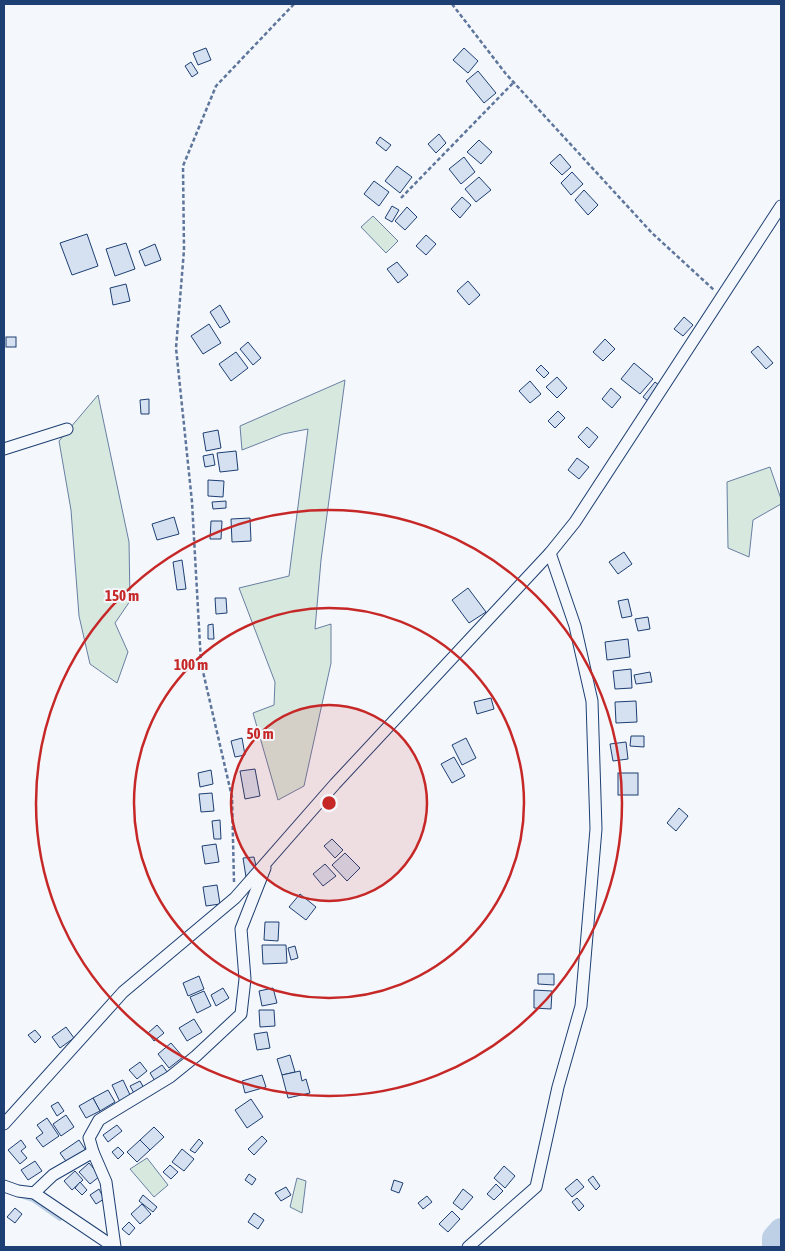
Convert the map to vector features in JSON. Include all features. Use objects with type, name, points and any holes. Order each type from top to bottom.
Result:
[{"type":"street","points":[[5,1119],[123,992],[235,898],[342,777],[550,553],[575,522],[781,206]]},
{"type":"street","points":[[4,449],[67,428]]},
{"type":"street","points":[[468,1247],[536,1187],[558,1087],[581,1006],[596,829],[592,701],[575,626],[550,553]]},
{"type":"street","points":[[115,1247],[106,1182],[92,1152],[89,1138],[99,1120],[170,1077],[196,1056],[241,1014],[245,979],[241,929],[268,860]]},
{"type":"street","points":[[34,1193],[53,1175],[92,1152]]},
{"type":"street","points":[[4,1186],[18,1191],[34,1193],[115,1247]]},
{"type":"path","points":[[235,898],[232,797],[201,663],[192,502],[176,348],[184,250],[183,166],[216,86],[294,4]]},
{"type":"path","points":[[452,4],[514,82],[652,233],[722,297]]},
{"type":"path","points":[[401,198],[514,82]]},
{"type":"shaded area","points":[[373,216],[398,241],[386,253],[361,227]]},
{"type":"shaded area","points":[[345,380],[321,560],[315,629],[331,624],[331,663],[304,786],[278,800],[253,713],[274,705],[275,682],[239,588],[289,576],[308,429],[283,434],[242,450],[240,426]]},
{"type":"shaded area","points":[[98,395],[129,542],[130,601],[115,623],[128,652],[117,683],[90,664],[79,616],[71,510],[59,441]]},
{"type":"shaded area","points":[[770,467],[781,504],[753,520],[749,557],[728,548],[727,482]]},
{"type":"shaded area","points":[[147,1158],[168,1185],[154,1197],[130,1169]]},
{"type":"shaded area","points":[[297,1178],[306,1181],[302,1213],[290,1207]]},
{"type":"building","points":[[206,48],[211,60],[198,65],[193,53]]},
{"type":"building","points":[[464,48],[478,61],[468,73],[453,60]]},
{"type":"building","points":[[191,62],[198,73],[192,77],[185,66]]},
{"type":"building","points":[[478,71],[496,93],[484,103],[466,81]]},
{"type":"building","points":[[439,134],[446,143],[436,153],[428,144]]},
{"type":"building","points":[[380,137],[391,145],[386,151],[376,143]]},
{"type":"building","points":[[479,140],[492,152],[481,164],[467,152]]},
{"type":"building","points":[[560,154],[571,167],[562,175],[550,163]]},
{"type":"building","points":[[464,157],[475,172],[461,184],[449,169]]},
{"type":"building","points":[[397,166],[412,177],[400,193],[385,181]]},
{"type":"building","points":[[572,172],[583,184],[571,195],[561,183]]},
{"type":"building","points":[[479,177],[491,190],[476,202],[465,189]]},
{"type":"building","points":[[374,181],[389,192],[379,206],[364,194]]},
{"type":"building","points":[[584,190],[598,205],[588,215],[575,200]]},
{"type":"building","points":[[462,197],[471,205],[460,218],[451,209]]},
{"type":"building","points":[[392,206],[399,210],[392,222],[385,218]]},
{"type":"building","points":[[407,207],[417,217],[405,230],[395,221]]},
{"type":"building","points":[[87,234],[98,266],[72,275],[60,243]]},
{"type":"building","points":[[426,235],[436,244],[426,255],[416,246]]},
{"type":"building","points":[[126,243],[135,269],[115,276],[106,249]]},
{"type":"building","points":[[155,244],[161,260],[145,266],[139,251]]},
{"type":"building","points":[[397,262],[408,275],[398,283],[387,269]]},
{"type":"building","points":[[468,281],[480,295],[469,305],[457,291]]},
{"type":"building","points":[[126,284],[130,301],[113,305],[110,288]]},
{"type":"building","points":[[220,305],[230,322],[220,328],[210,312]]},
{"type":"building","points":[[684,317],[693,325],[683,336],[674,329]]},
{"type":"building","points":[[209,324],[221,343],[203,354],[191,336]]},
{"type":"building","points":[[6,337],[16,337],[16,347],[6,347]]},
{"type":"building","points":[[605,339],[615,349],[603,361],[593,352]]},
{"type":"building","points":[[248,342],[261,358],[253,365],[240,349]]},
{"type":"building","points":[[758,346],[773,363],[766,369],[751,352]]},
{"type":"building","points":[[236,352],[248,368],[231,381],[219,364]]},
{"type":"building","points":[[634,363],[653,379],[640,394],[621,379]]},
{"type":"building","points":[[541,365],[549,373],[544,378],[536,370]]},
{"type":"building","points":[[557,377],[567,388],[557,398],[546,387]]},
{"type":"building","points":[[530,381],[541,394],[530,403],[519,391]]},
{"type":"building","points":[[655,382],[665,390],[653,405],[643,397]]},
{"type":"building","points":[[611,388],[621,397],[612,408],[602,399]]},
{"type":"building","points":[[149,399],[149,414],[141,414],[140,400]]},
{"type":"building","points":[[558,411],[565,418],[555,428],[548,421]]},
{"type":"building","points":[[587,427],[598,437],[589,448],[578,437]]},
{"type":"building","points":[[218,430],[221,448],[206,451],[203,433]]},
{"type":"building","points":[[236,451],[238,470],[220,472],[217,453]]},
{"type":"building","points":[[213,454],[215,465],[205,467],[203,456]]},
{"type":"building","points":[[577,458],[589,467],[579,479],[568,470]]},
{"type":"building","points":[[208,480],[224,481],[223,497],[208,496]]},
{"type":"building","points":[[226,501],[226,508],[213,509],[212,502]]},
{"type":"building","points":[[174,517],[179,534],[157,540],[152,524]]},
{"type":"building","points":[[250,518],[251,541],[232,542],[231,519]]},
{"type":"building","points":[[211,521],[222,521],[221,539],[210,539]]},
{"type":"building","points":[[624,552],[632,564],[618,574],[609,562]]},
{"type":"building","points":[[182,560],[186,589],[177,590],[173,562]]},
{"type":"building","points":[[468,588],[486,612],[469,623],[452,600]]},
{"type":"building","points":[[215,598],[226,598],[227,613],[216,614]]},
{"type":"building","points":[[628,599],[632,616],[622,618],[618,601]]},
{"type":"building","points":[[648,617],[650,629],[638,631],[635,619]]},
{"type":"building","points":[[213,624],[214,639],[208,639],[208,625]]},
{"type":"building","points":[[628,639],[630,657],[607,660],[605,642]]},
{"type":"building","points":[[631,669],[632,688],[615,689],[613,671]]},
{"type":"building","points":[[650,672],[652,682],[636,684],[634,675]]},
{"type":"building","points":[[491,698],[494,709],[477,714],[474,702]]},
{"type":"building","points":[[636,701],[637,722],[616,723],[615,702]]},
{"type":"building","points":[[631,736],[644,736],[644,747],[630,746]]},
{"type":"building","points":[[242,738],[245,755],[235,757],[231,741]]},
{"type":"building","points":[[466,738],[476,758],[462,765],[452,745]]},
{"type":"building","points":[[626,742],[628,759],[613,761],[610,744]]},
{"type":"building","points":[[454,757],[465,776],[452,783],[441,764]]},
{"type":"building","points":[[255,769],[260,796],[245,799],[240,771]]},
{"type":"building","points":[[211,770],[213,784],[200,787],[198,773]]},
{"type":"building","points":[[618,773],[638,773],[638,795],[618,795]]},
{"type":"building","points":[[212,793],[214,811],[201,812],[199,794]]},
{"type":"building","points":[[679,808],[688,816],[676,831],[667,823]]},
{"type":"building","points":[[220,820],[221,839],[214,839],[212,821]]},
{"type":"building","points":[[332,839],[343,850],[335,858],[324,846]]},
{"type":"building","points":[[216,844],[219,862],[205,864],[202,846]]},
{"type":"building","points":[[345,853],[360,868],[347,881],[332,865]]},
{"type":"building","points":[[254,857],[258,875],[246,877],[243,858]]},
{"type":"building","points":[[325,864],[336,876],[323,886],[313,874]]},
{"type":"building","points":[[217,885],[220,904],[206,906],[203,887]]},
{"type":"building","points":[[300,894],[316,907],[306,920],[289,907]]},
{"type":"building","points":[[265,922],[279,922],[278,941],[264,940]]},
{"type":"building","points":[[262,945],[286,945],[287,963],[263,964]]},
{"type":"building","points":[[295,946],[298,958],[291,960],[288,948]]},
{"type":"building","points":[[538,974],[554,974],[554,985],[538,984]]},
{"type":"building","points":[[199,976],[204,989],[188,996],[183,983]]},
{"type":"building","points":[[223,988],[229,998],[216,1006],[211,995]]},
{"type":"building","points":[[273,988],[277,1003],[262,1006],[259,991]]},
{"type":"building","points":[[534,990],[552,991],[551,1009],[534,1008]]},
{"type":"building","points":[[204,991],[211,1006],[197,1013],[190,997]]},
{"type":"building","points":[[259,1010],[274,1010],[275,1026],[260,1027]]},
{"type":"building","points":[[194,1019],[202,1032],[187,1041],[179,1028]]},
{"type":"building","points":[[157,1025],[164,1033],[154,1041],[148,1033]]},
{"type":"building","points":[[66,1027],[74,1038],[60,1048],[52,1037]]},
{"type":"building","points":[[35,1030],[41,1037],[35,1043],[28,1035]]},
{"type":"building","points":[[267,1032],[270,1048],[257,1050],[254,1034]]},
{"type":"building","points":[[171,1043],[183,1057],[169,1068],[158,1054]]},
{"type":"building","points":[[290,1055],[295,1072],[282,1075],[277,1059]]},
{"type":"building","points":[[140,1062],[147,1071],[137,1079],[129,1070]]},
{"type":"building","points":[[162,1065],[168,1073],[155,1081],[150,1073]]},
{"type":"building","points":[[300,1071],[302,1081],[306,1079],[310,1093],[288,1098],[282,1075]]},
{"type":"building","points":[[262,1075],[266,1087],[245,1093],[242,1081]]},
{"type":"building","points":[[123,1080],[131,1097],[120,1102],[112,1085]]},
{"type":"building","points":[[140,1081],[145,1090],[135,1095],[130,1086]]},
{"type":"building","points":[[108,1090],[115,1102],[100,1111],[93,1098]]},
{"type":"building","points":[[93,1098],[100,1111],[86,1118],[79,1106]]},
{"type":"building","points":[[251,1099],[263,1117],[247,1128],[235,1110]]},
{"type":"building","points":[[58,1102],[64,1111],[57,1116],[51,1106]]},
{"type":"building","points":[[66,1115],[74,1127],[61,1136],[53,1124]]},
{"type":"building","points":[[47,1118],[59,1136],[43,1147],[36,1138],[43,1133],[37,1125]]},
{"type":"building","points":[[117,1125],[122,1131],[108,1142],[103,1135]]},
{"type":"building","points":[[154,1127],[164,1137],[150,1150],[140,1140]]},
{"type":"building","points":[[262,1136],[267,1141],[254,1155],[248,1149]]},
{"type":"building","points":[[199,1139],[203,1143],[195,1153],[190,1150]]},
{"type":"building","points":[[21,1140],[26,1147],[21,1151],[27,1158],[20,1164],[8,1150]]},
{"type":"building","points":[[79,1140],[87,1152],[68,1164],[60,1153]]},
{"type":"building","points":[[140,1140],[150,1150],[137,1162],[127,1152]]},
{"type":"building","points":[[118,1147],[124,1153],[118,1159],[112,1152]]},
{"type":"building","points":[[182,1149],[194,1159],[184,1171],[172,1162]]},
{"type":"building","points":[[35,1161],[42,1171],[28,1180],[21,1170]]},
{"type":"building","points":[[89,1163],[100,1176],[90,1184],[79,1172]]},
{"type":"building","points":[[170,1165],[178,1172],[171,1179],[163,1172]]},
{"type":"building","points":[[504,1166],[515,1176],[505,1188],[494,1178]]},
{"type":"building","points":[[75,1171],[83,1180],[72,1190],[64,1181]]},
{"type":"building","points":[[249,1174],[256,1179],[252,1185],[245,1180]]},
{"type":"building","points":[[593,1176],[600,1186],[596,1190],[588,1180]]},
{"type":"building","points":[[577,1179],[584,1187],[572,1197],[565,1189]]},
{"type":"building","points":[[394,1180],[403,1183],[399,1193],[391,1190]]},
{"type":"building","points":[[80,1182],[87,1190],[82,1195],[75,1188]]},
{"type":"building","points":[[496,1184],[503,1191],[494,1200],[487,1194]]},
{"type":"building","points":[[286,1187],[291,1195],[281,1201],[275,1193]]},
{"type":"building","points":[[99,1189],[104,1199],[96,1204],[90,1195]]},
{"type":"building","points":[[463,1189],[473,1197],[462,1210],[453,1203]]},
{"type":"building","points":[[143,1195],[157,1207],[153,1212],[139,1201]]},
{"type":"building","points":[[427,1196],[432,1202],[423,1209],[418,1203]]},
{"type":"building","points":[[577,1198],[584,1206],[579,1211],[572,1202]]},
{"type":"building","points":[[142,1204],[151,1214],[140,1224],[131,1214]]},
{"type":"building","points":[[15,1208],[22,1214],[15,1223],[7,1217]]},
{"type":"building","points":[[452,1211],[460,1219],[448,1232],[439,1224]]},
{"type":"building","points":[[254,1213],[264,1220],[258,1229],[248,1222]]},
{"type":"building","points":[[129,1222],[135,1228],[129,1235],[122,1229]]},
{"type":"waterway","points":[[21,1196],[33,1200],[60,1219]]},
{"type":"waterway","points":[[774,1247],[774,1238],[781,1230]]}]
